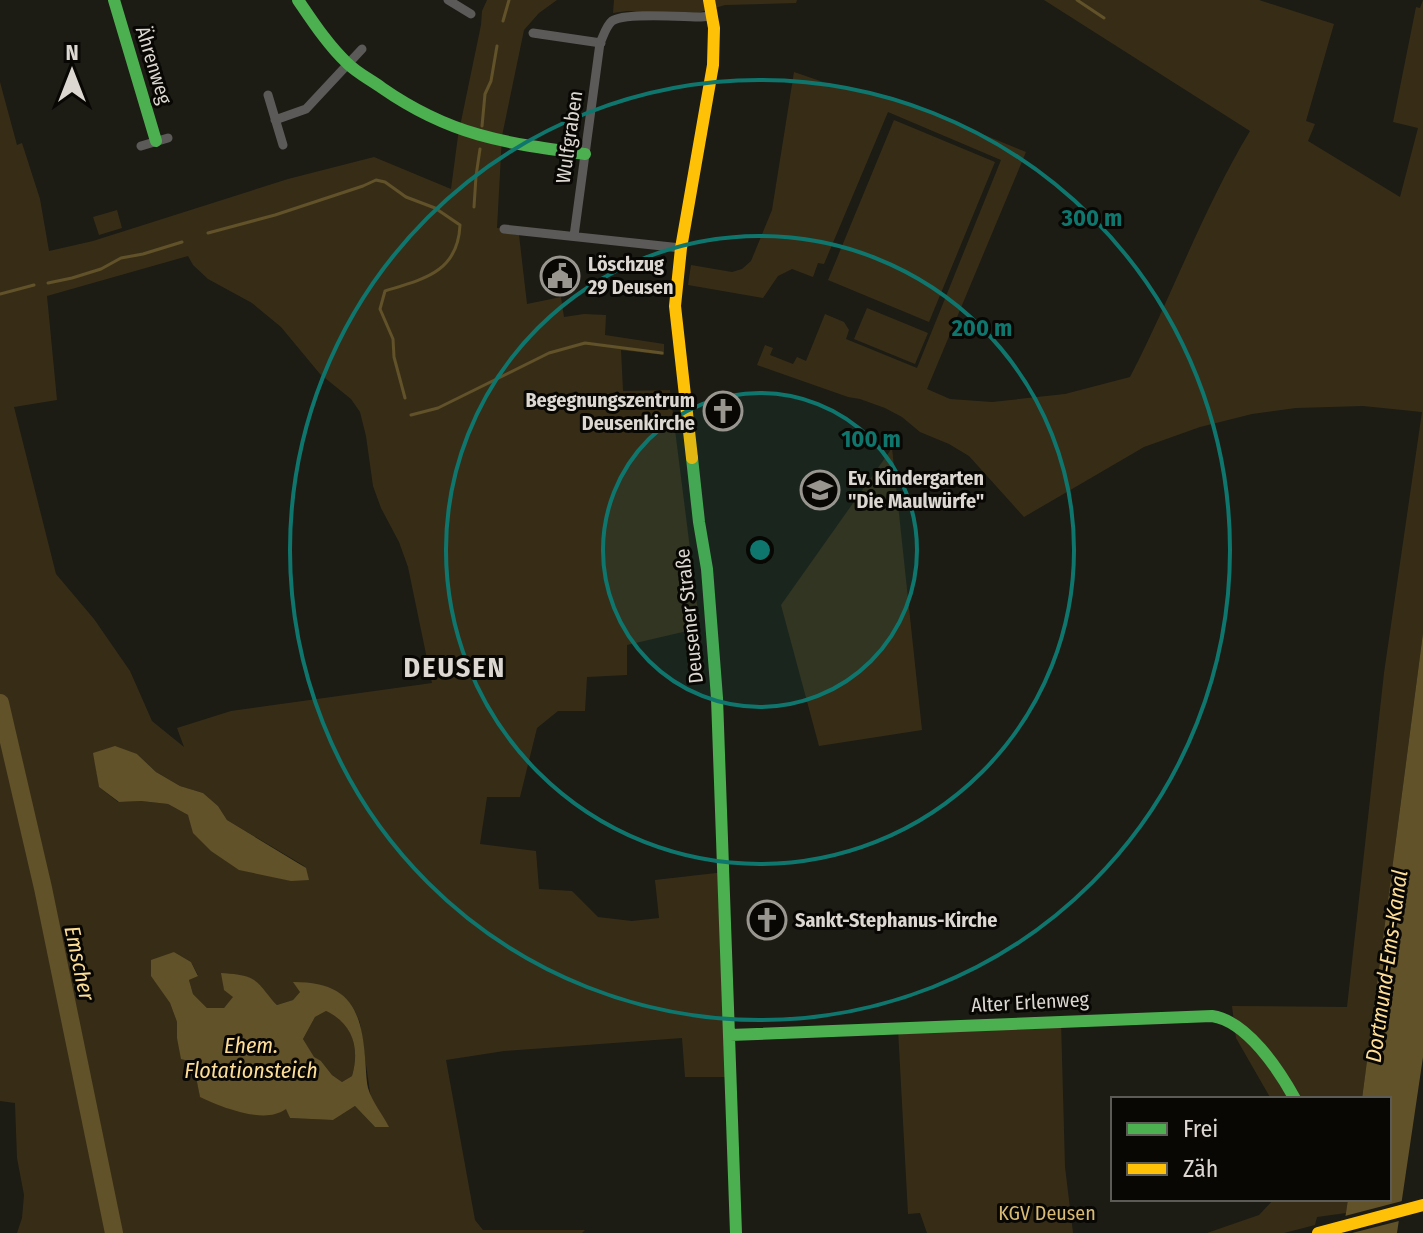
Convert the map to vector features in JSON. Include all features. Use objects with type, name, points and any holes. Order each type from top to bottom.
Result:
[{"type":"street","name":"Ährenweg","points":[[114,0],[162,140],[141,146]]},
{"type":"street","points":[[298,0],[348,64],[414,108],[461,131],[511,144],[585,154]]},
{"type":"street","points":[[448,0],[471,14]]},
{"type":"street","name":"Deusener Straße","points":[[709,0],[714,41],[713,65],[676,283],[676,326],[712,626],[736,1233]]},
{"type":"street","points":[[533,33],[601,43],[612,21],[619,19],[712,16]]},
{"type":"street","name":"Wulfgraben","points":[[574,236],[601,43]]},
{"type":"street","points":[[275,120],[306,109],[362,49]]},
{"type":"street","points":[[268,95],[283,145]]},
{"type":"street","points":[[504,229],[681,248]]},
{"type":"street","name":"Alter Erlenweg","points":[[730,1035],[1178,1016],[1219,1017],[1235,1024],[1249,1038],[1294,1097]]},
{"type":"street","points":[[1318,1233],[1423,1205]]},
{"type":"green space","points":[[487,0],[557,0],[539,13],[524,30],[502,136],[497,228],[504,229],[504,233],[519,235],[527,304],[561,297],[564,317],[606,315],[605,335],[664,344],[664,355],[621,350],[623,391],[670,390],[700,628],[627,645],[627,675],[587,677],[585,711],[558,711],[537,728],[520,797],[487,797],[480,844],[536,851],[539,889],[572,891],[598,917],[632,921],[659,918],[655,880],[725,872],[731,1077],[685,1077],[682,1038],[504,1051],[446,1060],[475,1220],[483,1230],[585,1230],[582,1233],[17,1233],[24,1195],[17,1158],[15,1103],[0,1101],[0,82],[17,145],[22,143],[40,199],[49,251],[93,241],[288,179],[374,157],[451,189],[482,11]],"holes":[[[188,256],[208,279],[252,303],[281,327],[320,374],[351,399],[360,412],[373,486],[408,567],[432,683],[231,711],[177,728],[184,747],[152,721],[130,671],[94,619],[56,574],[14,407],[57,400],[47,296]],[[94,753],[137,754],[156,772],[180,786],[203,793],[218,806],[227,820],[306,867],[168,804],[118,802],[99,787]],[[174,952],[191,962],[198,975],[189,980],[193,994],[207,1008],[224,1008],[234,997],[224,989],[222,973],[255,981],[277,1005],[293,1000],[301,991],[294,983],[335,991],[349,1002],[360,1023],[375,1127],[355,1106],[333,1120],[290,1118],[287,1109],[200,1096],[193,1062],[177,1038],[177,1022],[170,1003],[151,975]]]},
{"type":"green space","points":[[614,0],[797,0],[796,3],[725,5],[697,13],[613,13]]},
{"type":"green space","points":[[1044,0],[1259,0],[1334,24],[1306,121],[1315,124],[1308,141],[1400,197],[1418,128],[1393,122],[1416,7],[1420,8],[1423,0],[1423,633],[1362,1097],[1270,1097],[1236,1038],[1232,1006],[1347,1007],[1384,673],[1422,412],[1363,406],[1296,408],[1252,414],[1200,427],[1144,447],[1024,517],[969,456],[920,432],[902,417],[860,399],[757,365],[765,345],[773,348],[770,355],[793,364],[797,357],[806,361],[825,314],[844,322],[849,330],[846,339],[917,368],[1001,160],[888,112],[824,264],[818,263],[813,277],[792,269],[778,276],[763,298],[688,285],[691,265],[732,272],[742,269],[751,261],[772,210],[794,72],[829,84],[892,97],[1026,152],[927,389],[950,399],[992,402],[1065,394],[1130,377],[1217,191],[1250,131]]},
{"type":"green space","points":[[894,120],[995,162],[929,322],[828,280]]},
{"type":"green space","points":[[117,210],[122,228],[99,235],[93,217]]},
{"type":"green space","points":[[867,308],[928,333],[915,364],[854,339]]},
{"type":"green space","points":[[892,448],[922,730],[819,746],[781,605]]},
{"type":"green space","points":[[326,1011],[343,1023],[354,1046],[352,1076],[342,1082],[314,1058],[303,1039],[315,1017]]},
{"type":"green space","name":"KGV Deusen","points":[[1061,1021],[1065,1167],[1073,1233],[927,1233],[920,1213],[908,1214],[898,1029]]},
{"type":"green space","points":[[1272,1201],[1348,1201],[1346,1213],[1317,1217],[1315,1225],[1284,1233],[1207,1233],[1259,1215]]},
{"type":"water","name":"Dortmund-Ems-Kanal","points":[[1423,633],[1423,1057],[1397,1233],[1343,1233],[1348,1201],[1391,1201],[1391,1097],[1362,1097]]},
{"type":"water","points":[[115,746],[137,754],[156,772],[180,786],[203,793],[218,806],[227,820],[306,868],[309,880],[291,881],[239,870],[211,851],[193,833],[188,815],[168,804],[119,802],[99,787],[93,753]]},
{"type":"water","name":"Ehem. Flotationsteich","points":[[174,952],[191,962],[198,976],[189,980],[193,994],[207,1008],[224,1008],[233,997],[224,990],[221,973],[243,975],[254,980],[277,1005],[293,1000],[300,992],[293,982],[312,983],[339,993],[355,1011],[360,1024],[368,1088],[389,1127],[375,1127],[355,1106],[333,1120],[290,1118],[286,1109],[275,1114],[247,1114],[200,1097],[193,1062],[181,1059],[177,1022],[170,1003],[151,976],[151,960]],"holes":[[[326,1011],[348,1030],[355,1056],[352,1076],[342,1082],[314,1057],[303,1039],[315,1017]]]},
{"type":"pier","points":[[1406,1200],[1403,1220],[1352,1233],[1339,1233],[1341,1217]]},
{"type":"waterway","points":[[503,21],[509,0]]},
{"type":"waterway","points":[[1077,0],[1104,18]]},
{"type":"waterway","points":[[482,126],[485,94],[491,81],[497,46]]},
{"type":"waterway","points":[[474,207],[480,149]]},
{"type":"waterway","points":[[208,233],[275,215],[376,180],[385,182],[406,197],[435,208],[460,225],[458,241],[446,263],[425,277],[385,291],[380,309],[393,339],[394,357],[405,398]]},
{"type":"waterway","points":[[48,283],[101,269],[121,258],[182,242]]},
{"type":"waterway","points":[[0,294],[34,285]]},
{"type":"waterway","points":[[411,415],[438,408],[549,353],[585,343],[662,353]]},
{"type":"waterway","name":"Emscher","points":[[0,703],[43,888],[114,1233]]},
{"type":"traffic: fast","points":[[114,0],[156,141]]},
{"type":"traffic: fast","points":[[298,0],[347,63],[407,104],[479,135],[585,154]]},
{"type":"traffic: fast","points":[[692,458],[707,569],[717,698],[736,1233]]},
{"type":"traffic: fast","points":[[730,1035],[1212,1016],[1237,1027],[1261,1048],[1294,1097]]},
{"type":"traffic: slow","points":[[692,458],[675,306],[681,248],[713,65],[714,28],[709,0]]},
{"type":"traffic: slow","points":[[1318,1233],[1423,1205]]},
{"type":"place","name":"Löschzug 29 Deusen","points":[[560,276]]},
{"type":"place","name":"Begegnungszentrum Deusenkirche","points":[[723,411]]},
{"type":"place","name":"Ev. Kindergarten \"Die Maulwürfe\"","points":[[820,490]]},
{"type":"place","name":"Sankt-Stephanus-Kirche","points":[[767,920]]},
{"type":"district","name":"DEUSEN","points":[[455,667]]}]
